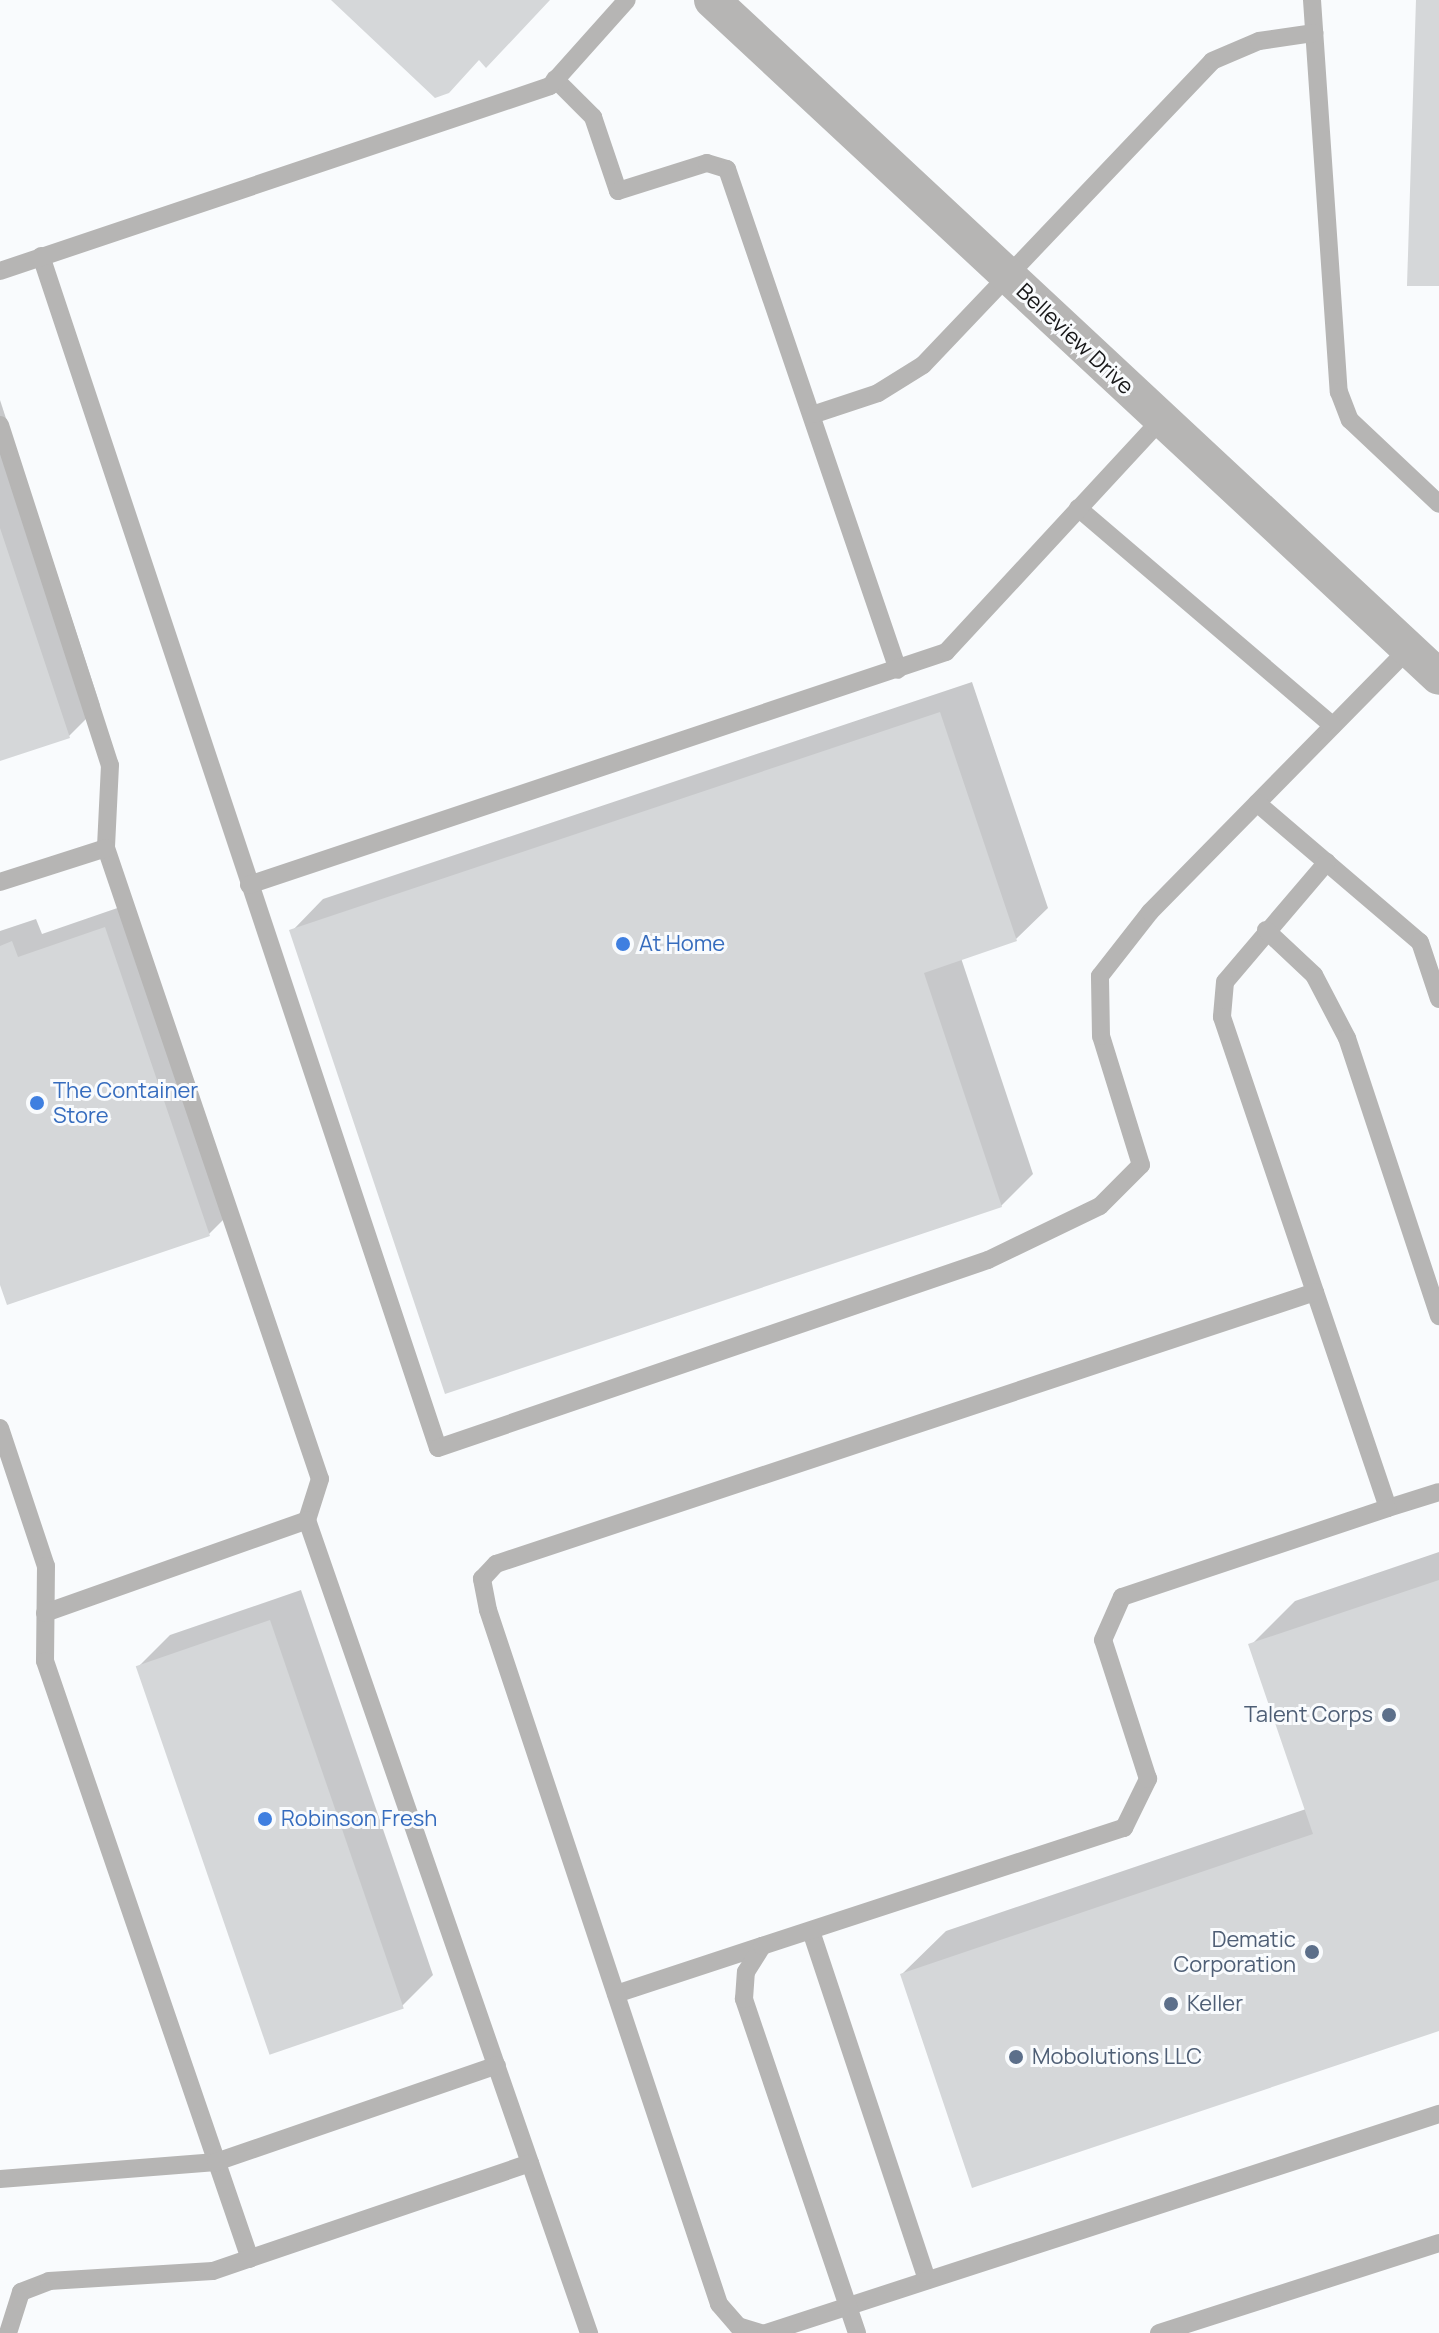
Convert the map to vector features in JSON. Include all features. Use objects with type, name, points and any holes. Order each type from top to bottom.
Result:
[{"type":"street","name":"Belleview Drive","points":[[712,0],[1439,677]]},
{"type":"lane","points":[[0,271],[550,86],[627,0]]},
{"type":"lane","points":[[1312,0],[1339,392],[1350,420],[1439,504]]},
{"type":"lane","points":[[815,414],[878,393],[923,365],[1006,274],[1212,61],[1259,41],[1314,33]]},
{"type":"lane","points":[[555,79],[593,117],[618,191],[707,163],[727,169],[815,414],[898,670]]},
{"type":"lane","points":[[41,256],[438,1448],[988,1260],[1100,1206],[1141,1165],[1101,1036],[1100,976],[1150,912],[1409,648]]},
{"type":"lane","points":[[249,885],[946,652],[1161,420]]},
{"type":"lane","points":[[0,425],[110,765],[106,848],[320,1479],[307,1520],[589,2333]]},
{"type":"lane","points":[[1078,508],[1333,726]]},
{"type":"lane","points":[[1257,803],[1420,942],[1439,999]]},
{"type":"lane","points":[[0,882],[106,848]]},
{"type":"lane","points":[[1327,862],[1266,930],[1225,982],[1222,1017],[1388,1508]]},
{"type":"lane","points":[[1266,930],[1314,975],[1347,1038],[1439,1316]]},
{"type":"lane","points":[[1315,1292],[496,1564],[482,1579],[488,1610],[719,2304],[738,2326],[763,2333],[1439,2114]]},
{"type":"lane","points":[[0,1428],[46,1566],[45,1661],[250,2259]]},
{"type":"lane","points":[[616,1994],[1124,1828],[1148,1779],[1103,1640],[1122,1597],[1439,1492]]},
{"type":"lane","points":[[45,1613],[307,1520]]},
{"type":"lane","points":[[811,1931],[927,2280]]},
{"type":"lane","points":[[762,1946],[746,1972],[744,1999],[857,2333]]},
{"type":"lane","points":[[0,2179],[216,2162],[497,2065]]},
{"type":"lane","points":[[8,2333],[21,2292],[49,2281],[213,2271],[530,2163]]},
{"type":"lane","points":[[1159,2333],[1439,2243]]},
{"type":"building","points":[[331,0],[550,0],[486,68],[479,60],[449,93],[435,98]]},
{"type":"building","points":[[1416,0],[1439,0],[1439,286],[1407,286]]},
{"type":"building","points":[[0,528],[70,738],[0,761]]},
{"type":"building","points":[[940,712],[1017,941],[924,973],[1002,1207],[445,1394],[289,930]]},
{"type":"building","points":[[105,927],[210,1236],[7,1305],[0,1285],[0,946],[12,941],[18,957]]},
{"type":"building","points":[[1439,1580],[1439,2031],[972,2188],[900,1974],[1313,1834],[1248,1644]]},
{"type":"building","points":[[270,1620],[404,2009],[270,2055],[136,1666]]},
{"type":"place","name":"At Home","points":[[623,944]]},
{"type":"place","name":"The Container Store","points":[[37,1103]]},
{"type":"place","name":"Talent Corps","points":[[1389,1715]]},
{"type":"place","name":"Robinson Fresh","points":[[265,1819]]},
{"type":"place","name":"Dematic Corporation","points":[[1312,1952]]},
{"type":"place","name":"Keller","points":[[1171,2004]]},
{"type":"place","name":"Mobolutions LLC","points":[[1016,2057]]}]
